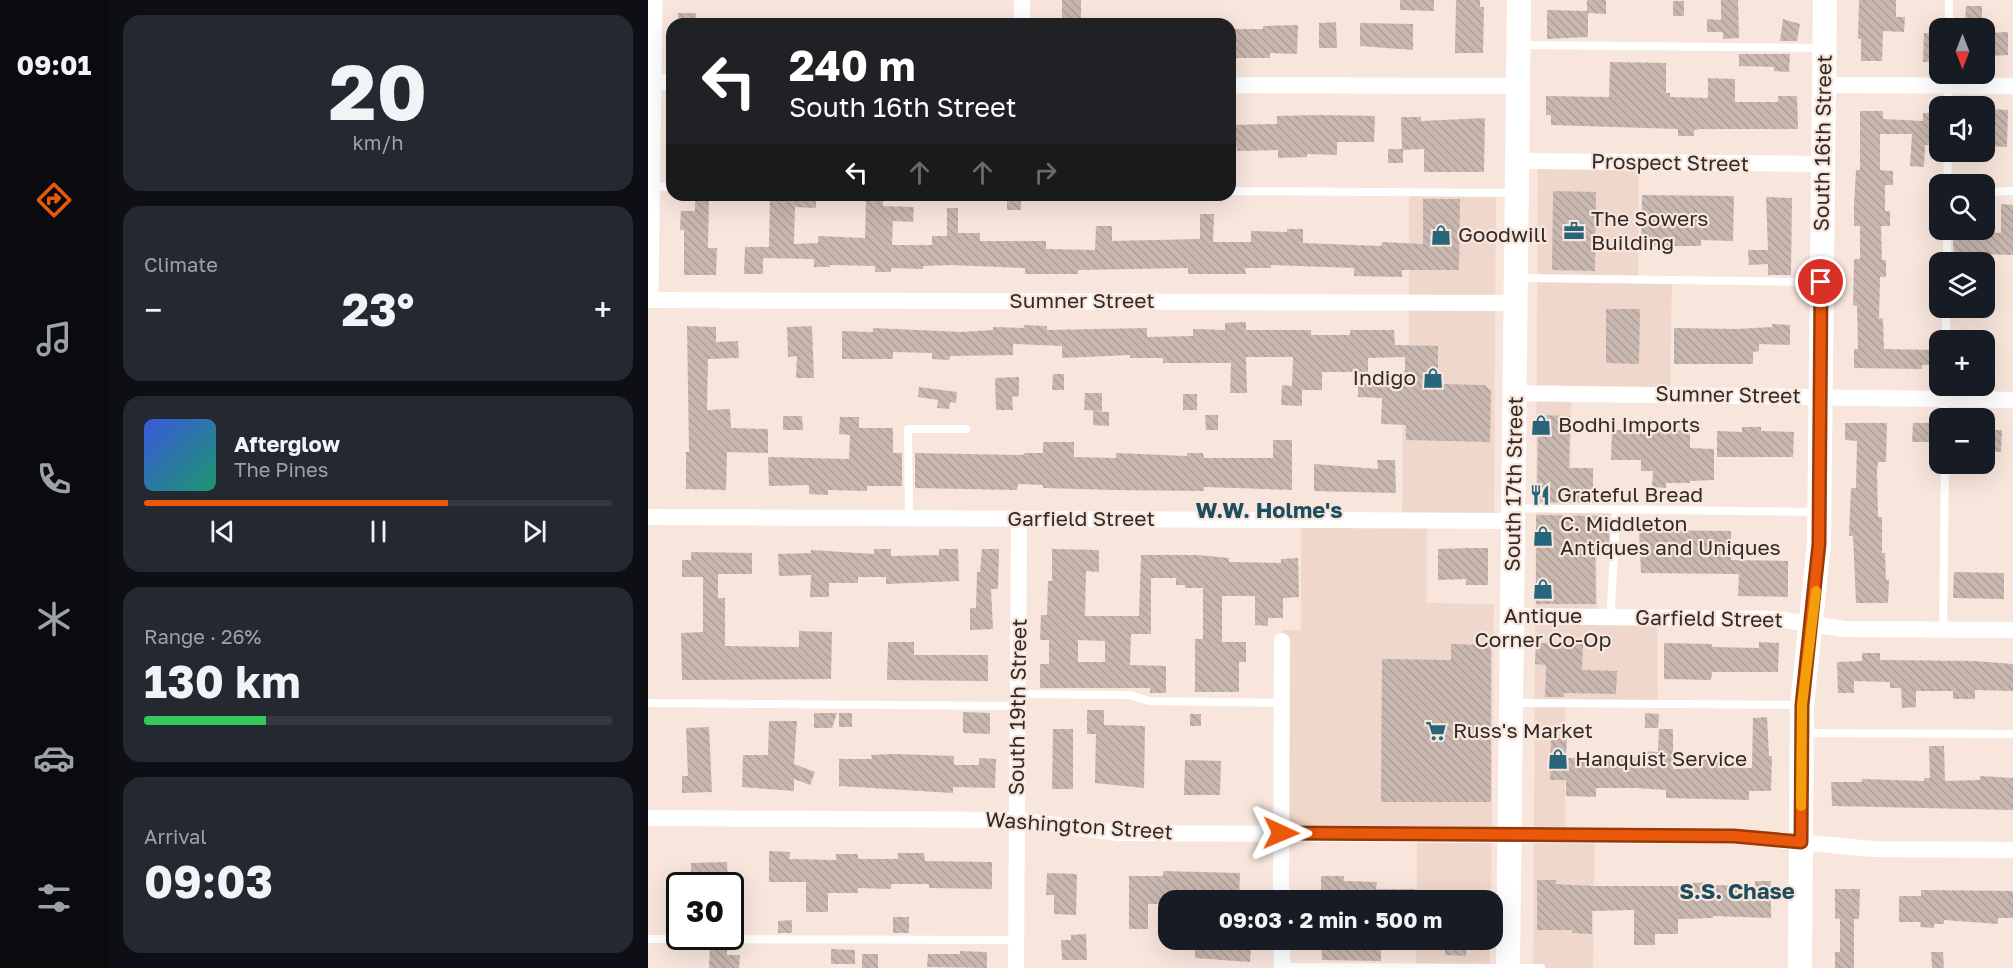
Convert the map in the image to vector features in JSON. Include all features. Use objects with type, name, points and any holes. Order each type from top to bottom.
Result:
[{"type":"main road","name":"South 17th Street","points":[[1508,968],[1519,0]]},
{"type":"main road","name":"South 16th Street","points":[[1800,968],[1802,705],[1818,572],[1825,0]]},
{"type":"street","points":[[648,291],[652,0]]},
{"type":"street","points":[[1022,0],[1022,18]]},
{"type":"street","points":[[1824,85],[1929,80]]},
{"type":"street","points":[[650,82],[666,82]]},
{"type":"street","points":[[1994,84],[2013,86]]},
{"type":"street","points":[[1236,85],[1518,86]]},
{"type":"street","name":"Prospect Street","points":[[1518,161],[1823,164]]},
{"type":"street","name":"Sumner Street","points":[[648,300],[1516,303]]},
{"type":"street","name":"Sumner Street","points":[[1515,393],[1820,396],[1929,393]]},
{"type":"street","name":"Sumner Street","points":[[1979,396],[2013,400]]},
{"type":"street","name":"Garfield Street","points":[[648,517],[1020,519],[1514,514]]},
{"type":"street","name":"South 19th Street","points":[[1016,968],[1020,519]]},
{"type":"street","name":"Garfield Street","points":[[1513,616],[1778,619],[1844,629],[2013,630]]},
{"type":"street","points":[[1281,890],[1282,641]]},
{"type":"street","name":"Washington Street","points":[[648,818],[1017,820],[1119,833],[1734,836],[1873,849],[2013,850]]},
{"type":"street","points":[[1282,950],[1282,967]]},
{"type":"lane","points":[[1949,18],[1950,0]]},
{"type":"lane","points":[[1519,45],[1825,48]]},
{"type":"lane","points":[[649,187],[666,187]]},
{"type":"lane","points":[[1236,191],[1517,193]]},
{"type":"lane","points":[[1995,192],[2013,192]]},
{"type":"lane","points":[[1516,278],[1821,282]]},
{"type":"lane","points":[[909,518],[908,429],[966,429]]},
{"type":"lane","points":[[1942,630],[1945,474]]},
{"type":"lane","points":[[1514,514],[1616,510],[1819,512]]},
{"type":"lane","points":[[1611,617],[1611,573],[1616,553],[1616,510]]},
{"type":"lane","points":[[648,703],[1018,700],[1130,695],[1149,701],[1282,703]]},
{"type":"lane","points":[[1512,703],[1802,705]]},
{"type":"lane","points":[[1802,733],[2013,734]]},
{"type":"lane","points":[[648,939],[1016,940]]},
{"type":"lane","points":[[1282,967],[1541,968]]},
{"type":"shaded area","points":[[1538,161],[1639,162],[1638,279],[1672,280],[1670,395],[1571,394],[1571,509],[1610,509],[1610,550],[1597,550],[1597,617],[1657,618],[1658,704],[1565,704],[1565,834],[1595,835],[1593,968],[1533,968]]},
{"type":"shaded area","points":[[1409,192],[1496,193],[1494,521],[1427,521],[1427,603],[1494,604],[1491,890],[1417,890],[1417,834],[1281,833],[1282,630],[1301,630],[1301,520],[1402,520],[1403,370],[1409,369]]},
{"type":"shaded area","points":[[1416,950],[1490,950],[1490,967],[1416,967]]},
{"type":"building","points":[[1062,0],[1081,0],[1081,18],[1062,18]]},
{"type":"building","points":[[1400,0],[1434,0],[1434,11],[1400,10]]},
{"type":"building","points":[[1456,0],[1480,0],[1480,7],[1484,7],[1483,53],[1455,53]]},
{"type":"building","points":[[1587,0],[1606,0],[1606,14],[1588,13],[1588,37],[1547,39],[1547,10],[1587,11]]},
{"type":"building","points":[[1721,0],[1738,0],[1739,38],[1723,39],[1723,32],[1707,32],[1707,19],[1721,20]]},
{"type":"building","points":[[1859,0],[1896,0],[1896,17],[1905,17],[1904,32],[1883,31],[1882,61],[1861,61],[1861,39],[1858,39]]},
{"type":"building","points":[[1673,1],[1684,1],[1684,16],[1673,16]]},
{"type":"building","points":[[1966,6],[1982,6],[1982,18],[1965,18]]},
{"type":"building","points":[[678,13],[696,13],[696,18],[678,18]]},
{"type":"building","points":[[1783,19],[1800,24],[1797,41],[1780,41]]},
{"type":"building","points":[[1336,22],[1337,48],[1319,48],[1319,23]]},
{"type":"building","points":[[1360,23],[1413,24],[1413,50],[1360,46]]},
{"type":"building","points":[[1298,25],[1297,54],[1270,53],[1270,58],[1236,58],[1236,29],[1263,29],[1263,26]]},
{"type":"building","points":[[2008,32],[2008,55],[1995,56],[1995,33]]},
{"type":"building","points":[[1924,33],[1929,33],[1929,62],[1923,62]]},
{"type":"building","points":[[1739,54],[1790,54],[1789,72],[1774,71],[1774,67],[1739,66]]},
{"type":"building","points":[[1610,62],[1666,63],[1666,93],[1670,93],[1670,97],[1708,98],[1708,78],[1735,79],[1735,102],[1778,102],[1778,96],[1797,96],[1798,129],[1701,129],[1694,130],[1694,136],[1678,136],[1678,129],[1551,125],[1551,115],[1546,115],[1546,96],[1609,97]]},
{"type":"building","points":[[1995,109],[2008,110],[2007,147],[1995,146]]},
{"type":"building","points":[[1860,111],[1883,111],[1883,119],[1923,121],[1923,113],[1929,113],[1929,145],[1925,145],[1924,167],[1910,166],[1912,134],[1880,134],[1880,170],[1893,171],[1893,185],[1885,185],[1885,211],[1890,211],[1890,226],[1881,226],[1882,260],[1886,260],[1886,277],[1880,277],[1879,319],[1883,318],[1884,349],[1929,350],[1929,365],[1922,365],[1922,369],[1854,368],[1854,349],[1858,349],[1857,306],[1853,305],[1854,259],[1860,259],[1860,226],[1854,226],[1854,205],[1856,170],[1860,170]]},
{"type":"building","points":[[1277,116],[1375,116],[1374,142],[1337,142],[1337,155],[1307,154],[1307,157],[1278,158],[1278,150],[1237,151],[1236,125],[1277,124]]},
{"type":"building","points":[[1401,117],[1421,117],[1421,121],[1485,118],[1484,172],[1424,172],[1424,149],[1403,150],[1403,163],[1388,163],[1388,149],[1402,149]]},
{"type":"building","name":"The Sowers Building","points":[[1553,191],[1596,192],[1595,271],[1552,270]]},
{"type":"building","points":[[1642,195],[1734,196],[1733,241],[1701,240],[1701,246],[1641,246]]},
{"type":"building","points":[[1766,197],[1792,198],[1791,275],[1768,275],[1768,264],[1749,265],[1748,250],[1768,250]]},
{"type":"building","points":[[1423,199],[1460,199],[1459,270],[1402,270],[1402,277],[1354,276],[1354,268],[1271,265],[1271,268],[1245,268],[1246,274],[1188,274],[1188,268],[1078,270],[1078,274],[1025,274],[1025,268],[951,265],[923,266],[923,269],[891,268],[891,272],[875,272],[875,266],[814,267],[814,259],[763,258],[763,274],[744,274],[745,247],[769,247],[770,201],[816,201],[816,208],[795,207],[794,244],[818,243],[818,236],[865,238],[866,201],[883,201],[883,206],[914,207],[913,222],[893,221],[892,245],[932,245],[932,236],[947,236],[947,208],[958,208],[958,233],[980,233],[980,241],[1046,241],[1046,249],[1095,250],[1096,226],[1112,226],[1112,241],[1200,239],[1200,214],[1214,214],[1213,242],[1251,242],[1251,231],[1287,232],[1287,229],[1303,229],[1303,243],[1381,246],[1382,242],[1423,244]]},
{"type":"building","points":[[695,201],[709,201],[708,248],[717,248],[716,275],[684,275],[684,230],[680,230],[681,211],[695,211]]},
{"type":"building","points":[[1007,201],[1021,201],[1021,210],[1007,210]]},
{"type":"building","points":[[2001,204],[2013,205],[2013,255],[1995,255],[1995,252],[1954,252],[1953,240],[1995,240],[1995,233],[2001,233]]},
{"type":"building","points":[[1606,309],[1640,309],[1639,364],[1606,363]]},
{"type":"building","points":[[1246,322],[1246,330],[1311,330],[1311,335],[1350,335],[1350,330],[1394,330],[1395,345],[1438,346],[1438,384],[1485,385],[1491,391],[1490,442],[1406,440],[1406,425],[1381,424],[1382,398],[1358,397],[1358,384],[1405,383],[1405,357],[1368,358],[1368,372],[1322,372],[1322,390],[1302,390],[1302,406],[1281,405],[1282,385],[1292,386],[1293,357],[1246,357],[1247,393],[1230,393],[1231,363],[1163,363],[1163,358],[1130,358],[1130,355],[1062,358],[1062,346],[1013,344],[1013,355],[950,356],[949,360],[932,359],[932,353],[893,352],[893,359],[842,359],[842,331],[873,332],[873,328],[962,332],[993,330],[993,327],[1024,328],[1024,325],[1047,326],[1047,330],[1147,328],[1147,337],[1193,336],[1193,329],[1225,330],[1225,323]]},
{"type":"building","points":[[1772,324],[1790,325],[1790,345],[1759,344],[1759,351],[1753,352],[1753,364],[1674,364],[1674,328],[1736,329],[1772,327]]},
{"type":"building","points":[[687,326],[716,327],[716,342],[738,341],[739,358],[708,359],[707,410],[730,409],[731,428],[768,429],[768,453],[727,452],[726,490],[686,489],[686,452],[689,452]]},
{"type":"building","points":[[812,326],[814,378],[796,378],[797,356],[788,357],[787,327]]},
{"type":"building","points":[[1053,374],[1064,374],[1064,390],[1052,390]]},
{"type":"building","points":[[1019,377],[1019,396],[1012,397],[1013,410],[996,410],[995,378]]},
{"type":"building","points":[[919,387],[957,392],[956,403],[950,402],[949,409],[937,408],[938,400],[918,397]]},
{"type":"building","points":[[1085,393],[1102,393],[1102,411],[1084,410]]},
{"type":"building","points":[[1183,394],[1197,394],[1197,410],[1183,410]]},
{"type":"building","points":[[1093,411],[1109,412],[1109,426],[1093,425]]},
{"type":"building","points":[[1205,415],[1218,415],[1218,430],[1206,430]]},
{"type":"building","points":[[1538,415],[1570,416],[1569,468],[1593,468],[1593,503],[1537,502]]},
{"type":"building","points":[[783,416],[802,416],[803,430],[783,430]]},
{"type":"building","points":[[840,417],[859,417],[859,428],[893,428],[893,453],[902,453],[902,486],[867,486],[867,491],[828,490],[828,495],[809,494],[809,485],[769,486],[768,457],[849,459],[850,435],[839,434]]},
{"type":"building","points":[[1845,423],[1887,423],[1886,462],[1878,462],[1877,471],[1878,517],[1882,517],[1882,553],[1885,553],[1886,580],[1889,580],[1888,603],[1856,603],[1853,536],[1849,536],[1851,488],[1856,488],[1857,441],[1845,440]]},
{"type":"building","points":[[1913,423],[1929,423],[1929,442],[1912,442]]},
{"type":"building","points":[[1641,427],[1690,431],[1690,448],[1714,449],[1714,480],[1666,483],[1666,488],[1652,487],[1653,471],[1641,471],[1641,460],[1611,460],[1612,430],[1641,430]]},
{"type":"building","points":[[1742,427],[1761,427],[1761,431],[1794,432],[1793,457],[1717,457],[1717,431],[1742,432]]},
{"type":"building","points":[[1995,430],[2002,430],[2001,452],[1995,452]]},
{"type":"building","points":[[1273,440],[1292,440],[1292,490],[1204,487],[1204,491],[1115,490],[1043,488],[1043,485],[1018,484],[1017,490],[915,488],[915,453],[1024,455],[1024,453],[1043,453],[1043,442],[1074,442],[1074,457],[1116,458],[1116,453],[1187,456],[1187,453],[1203,453],[1204,458],[1273,458]]},
{"type":"building","points":[[1377,460],[1395,460],[1396,493],[1314,491],[1314,464],[1378,469]]},
{"type":"building","points":[[1536,515],[1602,516],[1602,530],[1609,531],[1609,542],[1595,544],[1596,604],[1536,604]]},
{"type":"building","points":[[1639,530],[1731,531],[1731,560],[1788,561],[1788,597],[1738,596],[1739,574],[1641,573]]},
{"type":"building","points":[[1488,548],[1488,585],[1466,585],[1466,579],[1438,580],[1438,549]]},
{"type":"building","points":[[874,549],[891,549],[891,556],[939,555],[939,549],[958,549],[959,581],[886,584],[886,577],[858,577],[858,583],[829,583],[829,597],[810,597],[811,575],[779,576],[778,554],[811,553],[811,550],[874,554]]},
{"type":"building","points":[[982,549],[999,549],[998,589],[991,589],[993,629],[970,630],[970,608],[976,608],[977,572],[980,572]]},
{"type":"building","points":[[1052,549],[1099,550],[1099,572],[1086,571],[1085,616],[1139,616],[1141,555],[1197,555],[1229,558],[1229,562],[1281,563],[1281,559],[1298,558],[1299,597],[1283,598],[1283,618],[1268,618],[1268,626],[1255,625],[1255,596],[1222,596],[1222,642],[1246,642],[1246,662],[1239,662],[1239,692],[1195,692],[1195,639],[1203,639],[1203,588],[1185,588],[1185,585],[1176,585],[1176,578],[1151,578],[1151,634],[1131,634],[1130,665],[1166,666],[1166,693],[1150,693],[1150,688],[1040,688],[1040,664],[1049,664],[1049,640],[1040,640],[1041,615],[1047,615],[1048,581],[1052,581]],"holes":[[[1078,640],[1105,641],[1105,662],[1078,662]]]},
{"type":"building","points":[[691,552],[752,553],[752,574],[718,574],[718,598],[725,598],[725,646],[799,647],[799,631],[832,632],[831,679],[682,680],[681,633],[703,632],[703,577],[682,577],[682,560],[691,560]]},
{"type":"building","points":[[1954,572],[2004,573],[2004,599],[1953,598]]},
{"type":"building","points":[[888,642],[914,642],[914,655],[988,655],[988,681],[887,680]]},
{"type":"building","points":[[1759,642],[1779,643],[1778,672],[1712,672],[1711,680],[1664,679],[1664,643],[1759,648]]},
{"type":"building","points":[[1536,643],[1583,644],[1582,670],[1617,671],[1616,694],[1564,693],[1564,697],[1545,697],[1546,665],[1535,664]]},
{"type":"building","name":"Russ's Market","points":[[1451,644],[1491,645],[1491,802],[1381,802],[1382,659],[1451,660]]},
{"type":"building","points":[[1862,653],[1880,653],[1880,660],[1975,661],[2013,664],[2013,691],[1975,690],[1975,699],[1953,699],[1953,691],[1916,691],[1916,707],[1902,708],[1901,688],[1890,688],[1890,682],[1854,681],[1854,693],[1838,693],[1837,662],[1862,661]]},
{"type":"building","points":[[1087,710],[1104,710],[1104,725],[1145,726],[1144,788],[1095,783],[1096,734],[1087,734]]},
{"type":"building","points":[[963,712],[990,713],[990,734],[963,733]]},
{"type":"building","points":[[814,713],[837,713],[832,728],[814,728]]},
{"type":"building","points":[[839,713],[852,713],[852,727],[839,727]]},
{"type":"building","points":[[1645,713],[1659,714],[1658,728],[1645,728]]},
{"type":"building","points":[[1190,714],[1201,714],[1201,726],[1190,726]]},
{"type":"building","points":[[1767,717],[1769,756],[1772,756],[1771,791],[1749,791],[1749,800],[1666,798],[1666,790],[1636,788],[1596,788],[1596,797],[1566,796],[1566,780],[1550,780],[1551,738],[1567,738],[1566,758],[1642,757],[1642,751],[1658,752],[1659,729],[1673,729],[1673,769],[1698,768],[1698,760],[1718,759],[1718,767],[1752,768],[1753,718]]},
{"type":"building","points":[[769,721],[797,721],[794,764],[815,772],[810,785],[794,779],[794,791],[742,787],[743,755],[768,755]]},
{"type":"building","points":[[709,727],[712,792],[682,793],[682,776],[688,776],[686,728]]},
{"type":"building","points":[[1053,729],[1073,729],[1073,789],[1052,789]]},
{"type":"building","points":[[1929,746],[1944,746],[1945,781],[1980,780],[1980,776],[2013,778],[2013,810],[1832,806],[1831,782],[1862,782],[1862,779],[1924,781],[1924,778],[1930,778]]},
{"type":"building","points":[[871,755],[954,756],[954,765],[979,765],[979,758],[996,759],[995,788],[953,787],[953,793],[839,786],[839,759],[872,759]]},
{"type":"building","points":[[1185,760],[1221,761],[1220,795],[1184,795]]},
{"type":"building","points":[[769,851],[790,852],[789,859],[836,860],[836,854],[858,854],[858,859],[898,859],[898,853],[924,853],[925,861],[992,862],[992,889],[929,888],[929,884],[891,884],[891,889],[858,888],[858,893],[828,893],[828,912],[806,912],[806,882],[769,882]]},
{"type":"building","points":[[727,862],[727,872],[691,872],[691,863]]},
{"type":"building","points":[[1163,871],[1240,873],[1239,890],[1158,890],[1158,904],[1148,904],[1148,929],[1129,929],[1129,876],[1163,876]]},
{"type":"building","points":[[1047,873],[1077,874],[1076,915],[1054,914],[1054,895],[1046,895]]},
{"type":"building","points":[[1321,876],[1344,876],[1344,881],[1377,882],[1376,889],[1415,889],[1415,890],[1321,890]]},
{"type":"building","points":[[1537,880],[1556,880],[1556,884],[1593,886],[1691,886],[1691,883],[1712,882],[1712,885],[1755,886],[1755,881],[1771,881],[1771,918],[1713,916],[1713,918],[1678,919],[1678,934],[1655,934],[1655,945],[1634,945],[1634,910],[1592,911],[1592,934],[1572,933],[1572,930],[1537,930]]},
{"type":"building","points":[[1835,889],[1860,889],[1859,919],[1854,919],[1854,968],[1835,968],[1835,952],[1840,952],[1840,919],[1835,918]]},
{"type":"building","points":[[1921,890],[2013,891],[2013,918],[1998,918],[1998,924],[1944,920],[1944,924],[1934,924],[1934,928],[1920,927],[1921,922],[1899,922],[1899,896],[1921,896]]},
{"type":"building","points":[[893,917],[909,917],[909,933],[893,933]]},
{"type":"building","points":[[792,920],[792,933],[778,933],[778,921]]},
{"type":"building","points":[[1086,934],[1087,960],[1062,960],[1061,940],[1071,940],[1071,935]]},
{"type":"building","points":[[831,949],[855,950],[855,964],[831,964]]},
{"type":"building","points":[[710,950],[727,950],[727,955],[740,955],[739,968],[709,968]]},
{"type":"building","points":[[1195,950],[1251,950],[1250,962],[1195,958]]},
{"type":"building","points":[[1322,950],[1381,950],[1381,961],[1322,960]]},
{"type":"building","points":[[1445,950],[1466,950],[1466,956],[1445,955]]},
{"type":"building","points":[[960,951],[987,952],[987,968],[927,967],[928,954],[960,954]]},
{"type":"building","points":[[1931,952],[1943,952],[1944,968],[1932,968]]},
{"type":"building","points":[[862,954],[878,954],[878,968],[862,968]]},
{"type":"slow traffic","points":[[1801,806],[1802,705],[1816,591]]},
{"type":"place","name":"The Sowers Building","points":[[1574,231]]},
{"type":"place","name":"Goodwill","points":[[1441,235]]},
{"type":"place","name":"Indigo","points":[[1433,378]]},
{"type":"place","name":"Bodhi Imports","points":[[1541,425]]},
{"type":"place","name":"Grateful Bread","points":[[1540,495]]},
{"type":"place","name":"C. Middleton Antiques and Uniques","points":[[1543,536]]},
{"type":"place","name":"Antique Corner Co-Op","points":[[1543,589]]},
{"type":"place","name":"Russ's Market","points":[[1436,731]]},
{"type":"place","name":"Hanquist Service","points":[[1558,759]]},
{"type":"district","name":"W.W. Holme's","points":[[1269,510]]},
{"type":"district","name":"S.S. Chase","points":[[1737,891]]},
{"type":"route","points":[[1281,833],[1734,836],[1801,842],[1802,705],[1818,572],[1821,282]]}]
